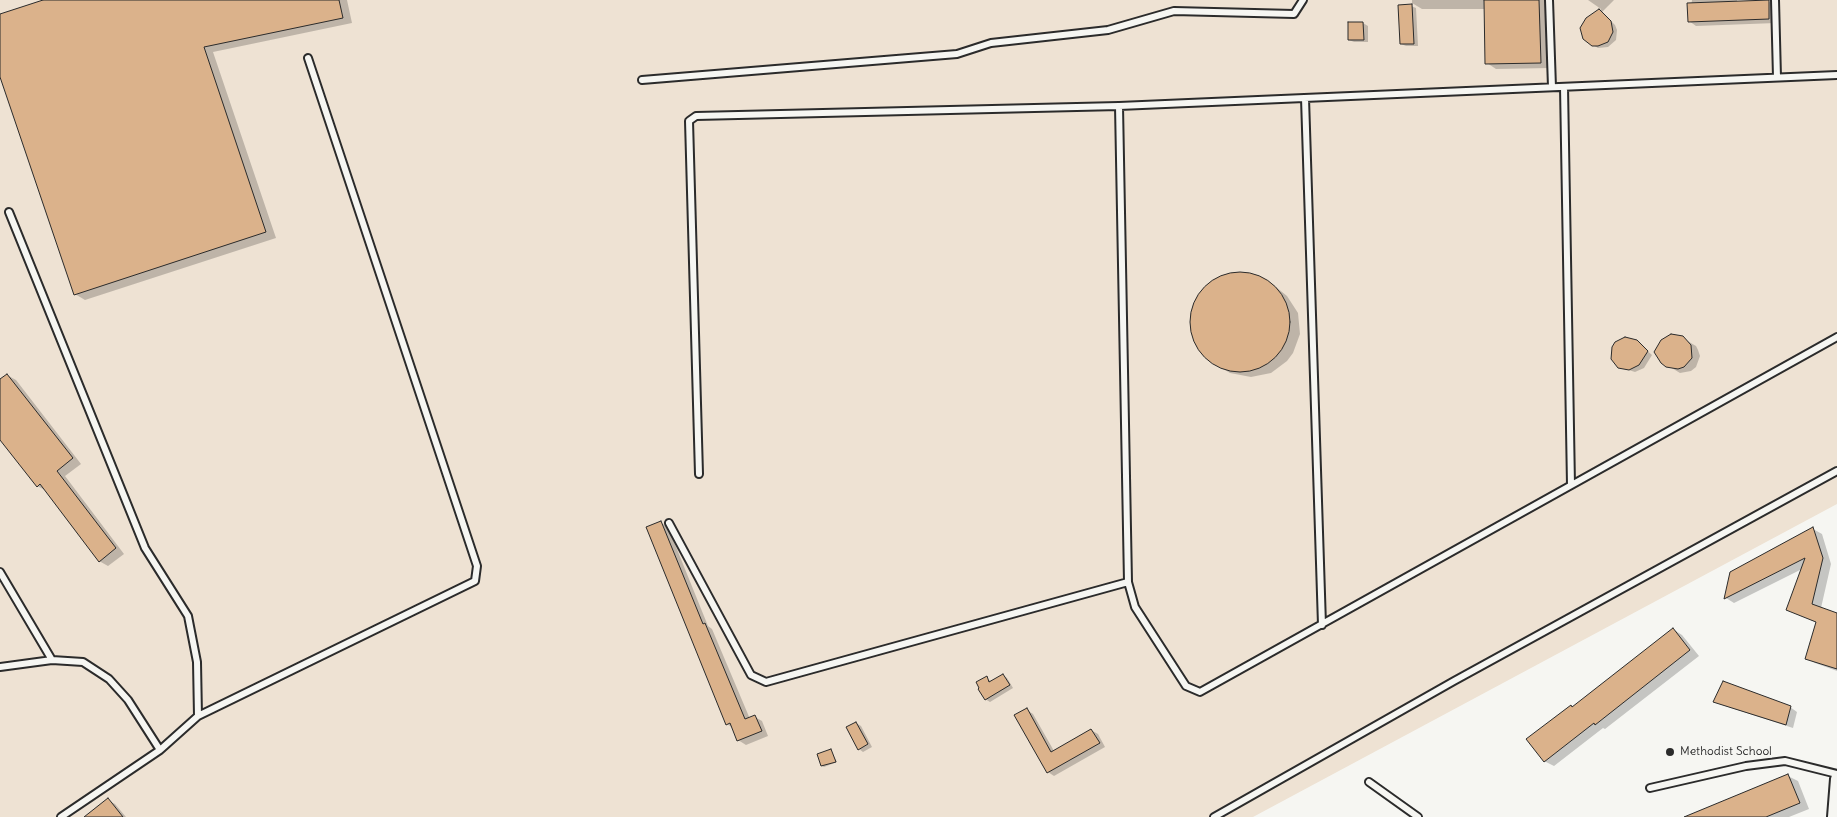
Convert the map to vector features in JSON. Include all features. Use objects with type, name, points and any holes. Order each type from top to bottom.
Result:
[{"type":"street","points":[[1834,817],[1837,779]]},
{"type":"lane","points":[[642,80],[957,54],[991,43],[1108,30],[1174,11],[1294,14],[1303,0]]},
{"type":"lane","points":[[1549,0],[1552,87]]},
{"type":"lane","points":[[1775,0],[1777,77]]},
{"type":"lane","points":[[61,817],[160,750],[198,716],[475,581],[477,566],[308,58]]},
{"type":"lane","points":[[699,474],[689,121],[696,116],[1119,106],[1837,74]]},
{"type":"lane","points":[[1564,86],[1572,485]]},
{"type":"lane","points":[[1305,98],[1322,624]]},
{"type":"lane","points":[[1119,106],[1128,582],[1135,608],[1186,686],[1200,692],[1837,336]]},
{"type":"lane","points":[[9,212],[145,548],[188,616],[198,662],[198,716]]},
{"type":"lane","points":[[1214,817],[1454,681],[1837,470]]},
{"type":"lane","points":[[669,523],[751,675],[766,682],[1128,582]]},
{"type":"lane","points":[[0,572],[52,660]]},
{"type":"lane","points":[[0,667],[52,660],[83,662],[109,679],[128,700],[160,750]]},
{"type":"lane","points":[[1650,788],[1746,766],[1785,760],[1837,774]]},
{"type":"lane","points":[[1369,782],[1418,817]]},
{"type":"shaded area","points":[[0,0],[1837,0],[1837,504],[1253,817],[0,817]]},
{"type":"building","points":[[43,0],[339,0],[343,18],[204,47],[266,232],[74,295],[0,77],[0,14]]},
{"type":"building","points":[[1484,0],[1539,0],[1541,63],[1485,64]]},
{"type":"building","points":[[1769,0],[1769,19],[1688,22],[1687,3]]},
{"type":"building","points":[[1412,4],[1414,44],[1400,44],[1398,5]]},
{"type":"building","points":[[1599,9],[1611,21],[1613,32],[1608,42],[1592,46],[1583,39],[1580,28],[1586,18]]},
{"type":"building","points":[[1348,22],[1363,22],[1364,40],[1348,40]]},
{"type":"building","points":[[1240,272],[1259,275],[1276,286],[1287,303],[1290,322],[1287,341],[1276,358],[1259,369],[1240,372],[1221,369],[1204,358],[1193,341],[1190,322],[1193,303],[1204,286],[1221,275]]},
{"type":"building","points":[[1671,334],[1683,336],[1691,345],[1692,358],[1684,367],[1678,369],[1666,367],[1654,352],[1661,340]]},
{"type":"building","points":[[1625,337],[1637,340],[1648,351],[1639,365],[1629,370],[1618,368],[1611,359],[1612,347],[1615,342]]},
{"type":"building","points":[[7,374],[73,458],[57,471],[116,548],[99,562],[40,484],[37,487],[0,440],[0,379]]},
{"type":"building","points":[[661,521],[703,624],[705,623],[745,719],[755,715],[762,731],[737,741],[730,723],[726,725],[646,527]]},
{"type":"building","points":[[1813,527],[1823,558],[1812,604],[1837,613],[1837,669],[1805,659],[1816,622],[1786,610],[1805,558],[1724,599],[1730,572]]},
{"type":"building","points":[[1673,628],[1690,650],[1595,725],[1594,723],[1544,762],[1526,739],[1571,705],[1572,707]]},
{"type":"building","points":[[1003,674],[1010,685],[985,700],[976,682],[987,676],[989,682]]},
{"type":"building","points":[[1723,681],[1791,706],[1786,725],[1713,702]]},
{"type":"building","points":[[1027,708],[1051,752],[1091,729],[1100,743],[1047,773],[1014,715]]},
{"type":"building","points":[[856,722],[868,744],[858,750],[846,727]]},
{"type":"building","points":[[831,749],[836,762],[821,766],[817,754]]},
{"type":"building","points":[[1788,774],[1800,803],[1766,817],[1684,817]]},
{"type":"building","points":[[108,798],[123,817],[84,817]]},
{"type":"place","name":"Methodist School","points":[[1670,752]]}]
